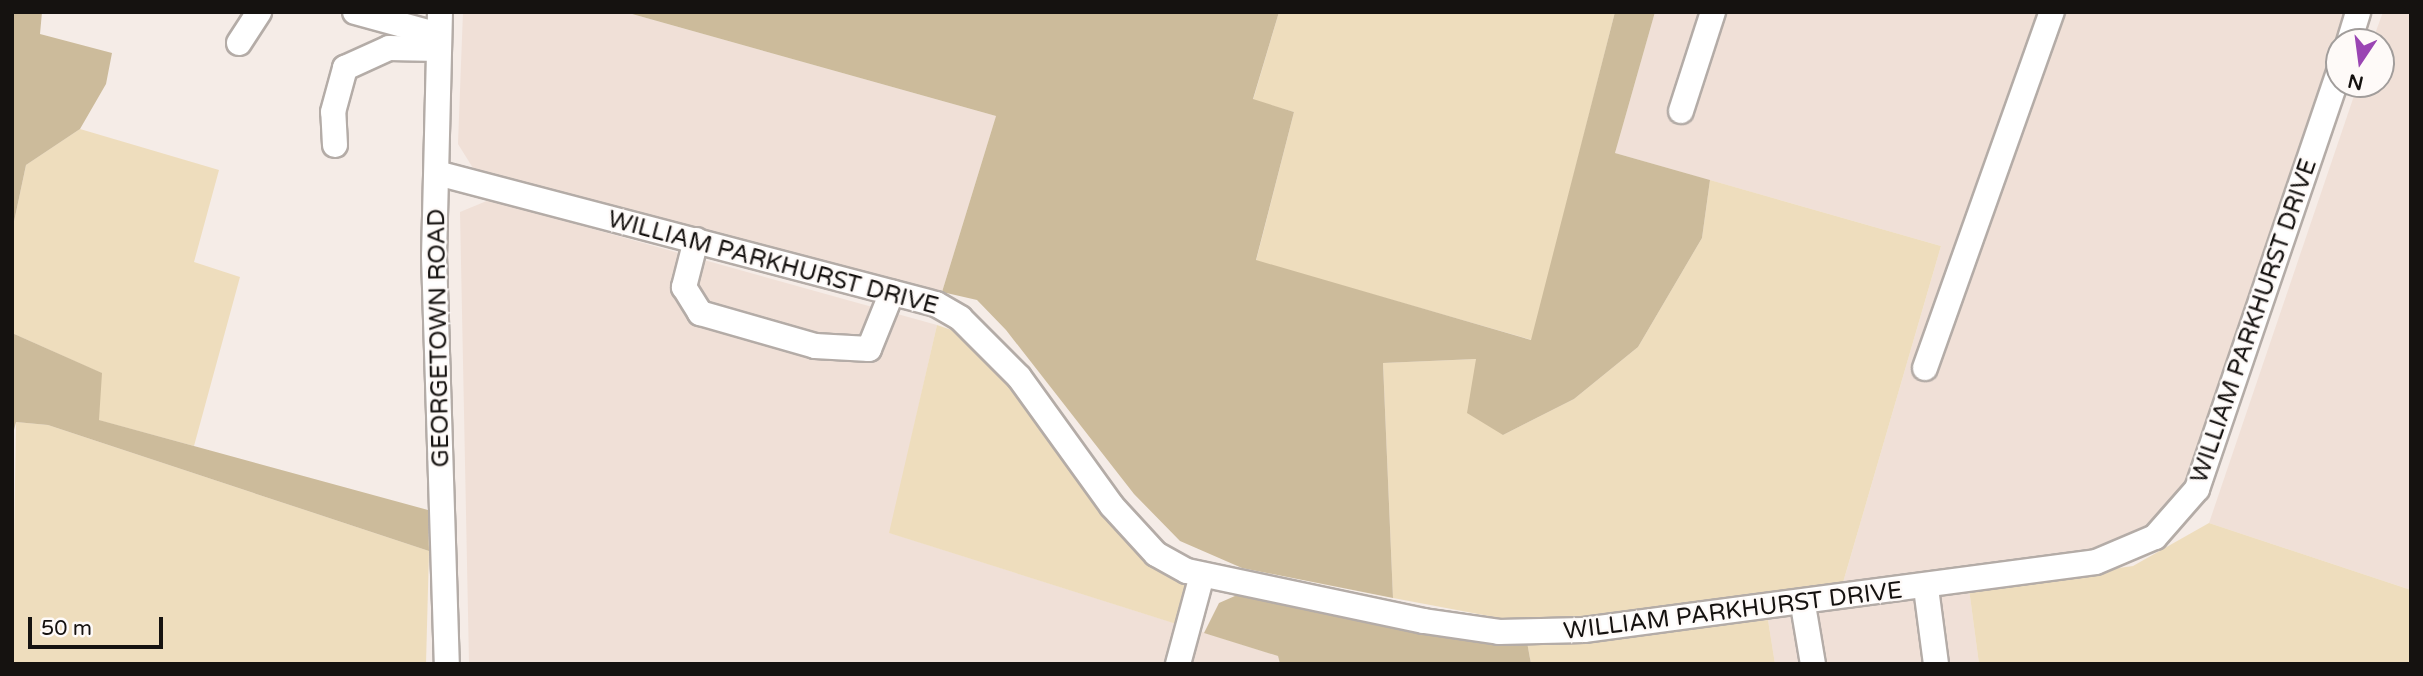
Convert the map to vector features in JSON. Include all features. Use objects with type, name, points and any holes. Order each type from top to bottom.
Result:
[{"type":"street","points":[[239,43],[259,12]]},
{"type":"street","points":[[355,12],[439,32]]},
{"type":"street","points":[[1681,111],[1713,12]]},
{"type":"street","points":[[1925,368],[2052,12]]},
{"type":"street","points":[[335,145],[333,112],[345,68],[389,48],[439,32]]},
{"type":"street","name":"GEORGETOWN ROAD","points":[[439,32],[436,173],[447,664]]},
{"type":"street","name":"WILLIAM PARKHURST DRIVE","points":[[436,173],[892,292],[960,318],[1019,377],[1138,535],[1156,554],[1202,575],[1499,632],[1584,631],[1926,588],[2116,556],[2155,537],[2185,506],[2210,456],[2330,98]]},
{"type":"street","points":[[695,240],[684,287],[700,313],[815,346],[869,349],[892,292]]},
{"type":"street","points":[[1178,664],[1202,575]]},
{"type":"street","points":[[1926,588],[1936,664]]},
{"type":"street","points":[[1803,605],[1813,664]]},
{"type":"shaded area","points":[[12,12],[42,12],[40,34],[112,53],[106,84],[80,129],[26,165],[12,231]]},
{"type":"shaded area","points":[[463,12],[625,12],[996,116],[942,292],[473,168],[458,144]]},
{"type":"shaded area","points":[[625,12],[1279,12],[1253,99],[1294,112],[1256,260],[1531,340],[1615,12],[1655,12],[1615,153],[1710,180],[1702,238],[1638,347],[1574,399],[1503,435],[1467,413],[1476,359],[1383,363],[1393,598],[1242,568],[1180,541],[1134,494],[1006,330],[977,300],[942,292],[996,116]]},
{"type":"shaded area","points":[[1279,12],[1615,12],[1532,340],[1256,261],[1294,112],[1253,100]]},
{"type":"shaded area","points":[[1655,12],[2356,12],[2347,28],[2325,28],[2326,98],[2176,514],[2105,548],[1842,586],[1941,246],[1615,153]]},
{"type":"shaded area","points":[[2383,12],[2411,12],[2411,590],[2209,523],[2353,98],[2395,98],[2395,28],[2377,28]]},
{"type":"shaded area","points":[[80,129],[219,170],[194,262],[240,277],[194,446],[98,420],[101,373],[12,333],[12,231],[26,165]]},
{"type":"shaded area","points":[[1710,180],[1941,246],[1842,586],[1537,625],[1393,598],[1383,363],[1477,359],[1503,435],[1574,399],[1638,347],[1702,238]]},
{"type":"shaded area","points":[[489,200],[937,325],[890,533],[1278,656],[1280,664],[469,664],[460,212]]},
{"type":"shaded area","points":[[937,325],[969,336],[1003,362],[1096,496],[1189,573],[1189,628],[889,533]]},
{"type":"shaded area","points":[[12,333],[102,373],[99,420],[428,510],[429,551],[48,425],[16,422],[12,438]]},
{"type":"shaded area","points":[[16,422],[48,425],[429,551],[426,664],[12,664]]},
{"type":"shaded area","points":[[2209,523],[2411,590],[2411,664],[1979,664],[1969,589],[2133,566]]},
{"type":"shaded area","points":[[1969,589],[1979,664],[1775,664],[1768,620]]},
{"type":"shaded area","points":[[1244,592],[1527,642],[1531,664],[1280,664],[1278,656],[1204,633],[1219,603]]},
{"type":"shaded area","points":[[1768,620],[1775,664],[1531,664],[1527,642]]}]
